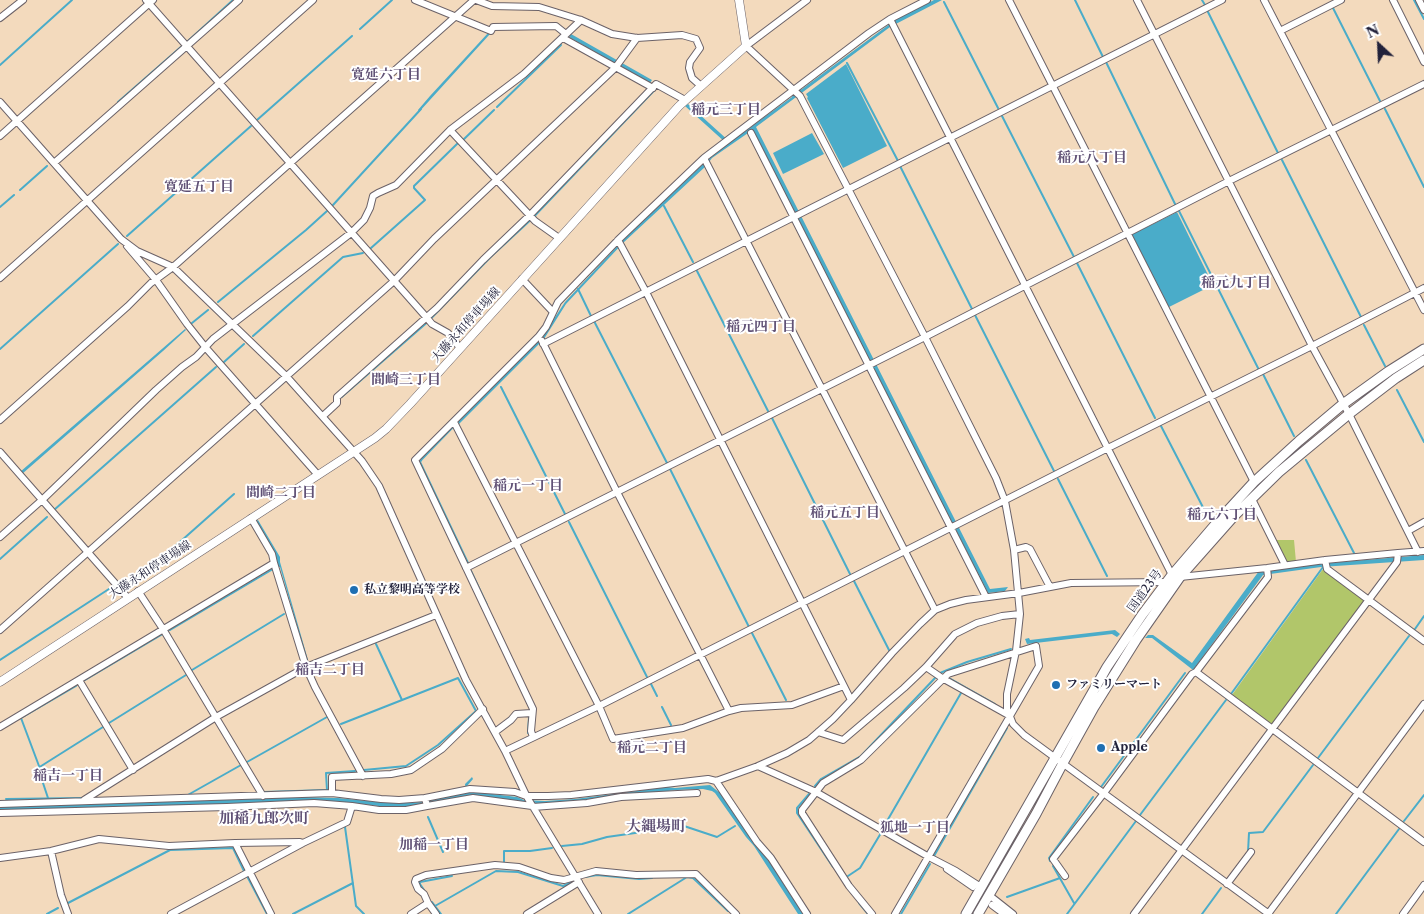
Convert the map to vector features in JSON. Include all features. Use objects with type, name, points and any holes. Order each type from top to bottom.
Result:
[{"type":"highway","name":"国道23号","points":[[978,914],[1036,814],[1059,760],[1107,667],[1173,578],[1220,519],[1254,482],[1343,404],[1424,349]]},
{"type":"highway","name":"国道23号","points":[[966,914],[977,887],[1173,578],[1279,472],[1349,414],[1396,378],[1424,360]]},
{"type":"main road","points":[[739,0],[746,46]]},
{"type":"main road","name":"大藤永和停車場線","points":[[0,682],[386,429],[646,141],[685,100],[746,46]]},
{"type":"street","points":[[0,18],[23,0]]},
{"type":"street","points":[[54,163],[239,0]]},
{"type":"street","points":[[0,278],[314,0]]},
{"type":"street","points":[[416,0],[458,14],[491,31],[494,27],[556,26],[565,36],[618,65],[653,88]]},
{"type":"street","points":[[0,420],[128,306],[151,283],[173,268],[289,163],[475,0],[492,6],[539,7],[581,20],[612,34],[637,38],[682,35],[696,39],[700,48],[690,62],[689,68],[692,78],[701,86]]},
{"type":"street","points":[[806,0],[746,46],[796,92],[849,189],[996,478],[1005,501],[1014,550],[1020,614],[1016,651],[1007,694],[1012,724],[1268,914],[1424,704]]},
{"type":"street","points":[[729,711],[541,340],[558,302],[722,144],[891,22],[927,0]]},
{"type":"street","points":[[1009,0],[1254,482]]},
{"type":"street","points":[[716,782],[787,753],[809,740],[851,700],[920,624],[935,610],[950,604],[1071,583],[1173,578],[1325,560],[1421,552],[1408,531],[1349,414],[1312,346],[1137,0]]},
{"type":"street","points":[[533,738],[531,731],[533,709],[415,460],[541,340],[646,292],[1222,0]]},
{"type":"street","points":[[1264,0],[1424,310]]},
{"type":"street","points":[[1280,31],[1341,0]]},
{"type":"street","points":[[1393,0],[1424,62]]},
{"type":"street","points":[[1419,0],[1424,10]]},
{"type":"street","points":[[0,136],[149,1],[289,163],[428,319],[448,333],[460,348]]},
{"type":"street","points":[[0,537],[42,500],[156,390],[206,348],[213,339],[351,233],[364,220],[373,196],[396,185],[450,130],[524,74],[581,20]]},
{"type":"street","points":[[891,22],[1173,578]]},
{"type":"street","points":[[0,630],[394,281],[434,239],[618,65],[637,38]]},
{"type":"street","points":[[322,416],[337,404],[337,397],[428,319],[656,84],[685,100]]},
{"type":"street","points":[[466,568],[1424,84]]},
{"type":"street","points":[[0,102],[88,200],[156,280],[206,348],[318,475]]},
{"type":"street","points":[[450,130],[536,221],[559,238]]},
{"type":"street","points":[[751,133],[872,363],[955,527],[986,597]]},
{"type":"street","points":[[706,161],[935,610]]},
{"type":"street","points":[[121,239],[137,251],[173,268],[286,376],[355,451],[379,486],[466,680],[505,751],[526,796],[598,914]]},
{"type":"street","points":[[619,243],[646,292],[851,700]]},
{"type":"street","points":[[522,279],[553,312]]},
{"type":"street","points":[[505,751],[599,706],[955,527],[1424,288]]},
{"type":"street","points":[[454,422],[599,706],[613,739],[683,728],[741,708],[792,705],[844,686]]},
{"type":"street","points":[[0,452],[128,598]]},
{"type":"street","points":[[1252,499],[1285,566]]},
{"type":"street","points":[[251,518],[272,554],[306,667],[363,776]]},
{"type":"street","points":[[1408,531],[1424,522]]},
{"type":"street","points":[[1014,550],[1026,547],[1030,549],[1050,587]]},
{"type":"street","points":[[1134,914],[1397,562],[1398,553]]},
{"type":"street","points":[[1325,560],[1327,569],[1424,641]]},
{"type":"street","points":[[0,727],[163,629],[275,566]]},
{"type":"street","points":[[1065,876],[1053,859],[1192,674],[1196,672],[1268,577],[1267,568]]},
{"type":"street","points":[[138,591],[163,629],[263,796]]},
{"type":"street","points":[[818,732],[843,740],[904,688],[926,667],[955,634],[976,623],[1002,616],[1020,614]]},
{"type":"street","points":[[82,801],[216,716],[306,667],[436,616]]},
{"type":"street","points":[[872,914],[849,886],[802,813],[802,810],[824,783],[861,760],[942,678],[948,674],[1036,646],[1039,666],[896,914]]},
{"type":"street","points":[[926,667],[1010,716]]},
{"type":"street","points":[[1196,672],[1424,842]]},
{"type":"street","points":[[79,680],[133,770]]},
{"type":"street","points":[[332,794],[332,777],[391,774],[411,770],[442,749],[483,710]]},
{"type":"street","points":[[495,732],[516,714],[532,713]]},
{"type":"street","points":[[758,766],[816,792],[929,858],[956,871],[977,887]]},
{"type":"street","points":[[0,813],[314,803],[379,810],[406,810],[467,789],[515,792],[526,796],[571,795],[708,779],[716,782],[757,842],[771,858],[807,914]]},
{"type":"street","points":[[0,804],[332,794],[381,800],[426,802],[481,798],[551,807],[621,798],[697,792]]},
{"type":"street","points":[[171,914],[348,822],[352,806]]},
{"type":"street","points":[[0,858],[51,851],[99,839],[169,846],[300,842],[303,844]]},
{"type":"street","points":[[235,843],[271,914]]},
{"type":"street","points":[[51,851],[61,895],[68,914]]},
{"type":"street","points":[[1227,884],[1251,852]]},
{"type":"street","points":[[436,914],[424,894],[418,889],[415,882],[418,877],[495,865],[519,867],[551,878],[577,880]]},
{"type":"street","points":[[527,914],[577,880],[596,870],[636,875],[696,874],[734,914]]},
{"type":"street","points":[[1403,914],[1424,885]]},
{"type":"street","points":[[989,894],[1013,914]]},
{"type":"street","points":[[411,914],[428,903]]},
{"type":"street","points":[[992,905],[1004,914],[1009,914]]},
{"type":"green space","points":[[1276,540],[1294,540],[1296,562],[1287,563]]},
{"type":"green space","points":[[1323,569],[1363,600],[1363,603],[1271,725],[1232,695]]},
{"type":"water","points":[[934,0],[942,0],[890,27],[756,127],[990,589],[1008,587],[1005,591],[988,593],[797,218],[748,133],[712,158],[706,166],[623,243],[566,304],[544,339],[459,424],[458,422],[542,337],[565,302],[623,240],[703,164],[726,145],[685,106],[688,104],[730,142],[792,97],[793,93],[802,89],[895,20]]},
{"type":"water","points":[[488,33],[490,34],[419,112],[418,110],[430,96]]},
{"type":"water","points":[[571,34],[652,80],[650,83],[569,37]]},
{"type":"water","points":[[846,64],[887,146],[843,168],[806,94]]},
{"type":"water","points":[[656,89],[535,217],[533,216],[653,90]]},
{"type":"water","points":[[812,133],[824,154],[783,174],[773,153]]},
{"type":"water","points":[[1177,212],[1213,285],[1167,308],[1131,235]]},
{"type":"water","points":[[529,219],[531,221],[492,257],[428,323],[342,398],[340,397]]},
{"type":"water","points":[[185,329],[163,351],[22,474],[20,472]]},
{"type":"water","points":[[258,520],[280,557],[308,660],[280,567],[278,567],[256,521]]},
{"type":"water","points":[[1424,555],[1424,560],[1321,567],[1263,575],[1193,670],[1152,638],[1145,638],[1148,635],[1153,635],[1192,663],[1259,571],[1322,562]]},
{"type":"water","points":[[1115,630],[1120,634],[1117,637],[1112,634],[1027,644],[1025,639],[1029,638],[1030,640]]},
{"type":"water","points":[[472,777],[473,779],[467,786],[468,792],[545,801],[667,787],[710,785],[720,793],[749,836],[771,864],[803,914],[798,914],[754,846],[715,793],[703,789],[676,790],[544,804],[480,796],[414,807],[395,808],[321,801],[0,810],[0,807],[302,797],[338,798],[388,803],[423,802],[466,793],[465,784]]},
{"type":"waterway","points":[[0,65],[72,0]]},
{"type":"waterway","points":[[188,41],[233,0]]},
{"type":"waterway","points":[[360,29],[392,0]]},
{"type":"waterway","points":[[1075,0],[1103,57]]},
{"type":"waterway","points":[[1202,0],[1205,5]]},
{"type":"waterway","points":[[1414,0],[1424,19]]},
{"type":"waterway","points":[[944,2],[998,108]]},
{"type":"waterway","points":[[1333,8],[1380,101]]},
{"type":"waterway","points":[[1207,10],[1278,153]]},
{"type":"waterway","points":[[257,120],[352,36]]},
{"type":"waterway","points":[[497,107],[561,45]]},
{"type":"waterway","points":[[118,102],[182,46]]},
{"type":"waterway","points":[[1106,62],[1176,206]]},
{"type":"waterway","points":[[847,63],[898,161]]},
{"type":"waterway","points":[[333,205],[421,109]]},
{"type":"waterway","points":[[1385,109],[1424,187]]},
{"type":"waterway","points":[[462,141],[494,110]]},
{"type":"waterway","points":[[1002,116],[1074,257]]},
{"type":"waterway","points":[[127,236],[251,126]]},
{"type":"waterway","points":[[371,248],[425,200],[414,186],[458,143]]},
{"type":"waterway","points":[[1282,160],[1361,317]]},
{"type":"waterway","points":[[20,190],[47,166]]},
{"type":"waterway","points":[[900,166],[972,309]]},
{"type":"waterway","points":[[0,207],[14,195]]},
{"type":"waterway","points":[[664,206],[693,262]]},
{"type":"waterway","points":[[218,302],[327,211]]},
{"type":"waterway","points":[[1179,211],[1259,370]]},
{"type":"waterway","points":[[0,349],[118,244]]},
{"type":"waterway","points":[[253,336],[343,257],[363,253]]},
{"type":"waterway","points":[[1077,263],[1155,418]]},
{"type":"waterway","points":[[697,271],[768,411]]},
{"type":"waterway","points":[[578,289],[591,316]]},
{"type":"waterway","points":[[192,323],[208,310]]},
{"type":"waterway","points":[[975,315],[1054,471]]},
{"type":"waterway","points":[[594,321],[667,463]]},
{"type":"waterway","points":[[1364,325],[1385,366]]},
{"type":"waterway","points":[[224,362],[244,344]]},
{"type":"waterway","points":[[54,510],[216,367]]},
{"type":"waterway","points":[[1263,374],[1294,436]]},
{"type":"waterway","points":[[501,387],[565,514]]},
{"type":"waterway","points":[[1397,390],[1424,442]]},
{"type":"waterway","points":[[772,418],[850,574]]},
{"type":"waterway","points":[[1161,426],[1208,517]]},
{"type":"waterway","points":[[452,428],[420,462],[468,563]]},
{"type":"waterway","points":[[1306,460],[1354,553]]},
{"type":"waterway","points":[[670,469],[749,627]]},
{"type":"waterway","points":[[1058,479],[1107,576]]},
{"type":"waterway","points":[[128,588],[234,494]]},
{"type":"waterway","points":[[0,559],[47,517]]},
{"type":"waterway","points":[[569,522],[647,677]]},
{"type":"waterway","points":[[1231,694],[1323,567]]},
{"type":"waterway","points":[[170,630],[273,569]]},
{"type":"waterway","points":[[471,571],[487,605]]},
{"type":"waterway","points":[[854,581],[889,650]]},
{"type":"waterway","points":[[0,660],[112,587]]},
{"type":"waterway","points":[[192,670],[284,614]]},
{"type":"waterway","points":[[1415,629],[1424,616]]},
{"type":"waterway","points":[[752,633],[786,700]]},
{"type":"waterway","points":[[85,680],[161,635]]},
{"type":"waterway","points":[[1318,758],[1409,636]]},
{"type":"waterway","points":[[376,644],[402,700]]},
{"type":"waterway","points":[[940,673],[967,662],[1011,649]]},
{"type":"waterway","points":[[1101,787],[1185,673]]},
{"type":"waterway","points":[[109,723],[186,675]]},
{"type":"waterway","points":[[341,724],[458,678],[476,711],[438,745],[406,766],[364,770]]},
{"type":"waterway","points":[[815,786],[821,779],[861,756],[935,678]]},
{"type":"waterway","points":[[949,678],[995,704]]},
{"type":"waterway","points":[[651,684],[657,696]]},
{"type":"waterway","points":[[39,766],[21,718],[76,686]]},
{"type":"waterway","points":[[883,828],[961,693]]},
{"type":"waterway","points":[[1140,815],[1226,700]]},
{"type":"waterway","points":[[662,707],[671,725]]},
{"type":"waterway","points":[[247,762],[327,717]]},
{"type":"waterway","points":[[528,733],[529,717]]},
{"type":"waterway","points":[[48,798],[38,768],[103,727]]},
{"type":"waterway","points":[[934,856],[1007,728]]},
{"type":"waterway","points":[[186,796],[241,765]]},
{"type":"waterway","points":[[1248,852],[1249,833],[1263,832],[1313,765]]},
{"type":"waterway","points":[[264,792],[327,790],[326,773],[355,771]]},
{"type":"waterway","points":[[809,794],[797,808],[797,813],[833,867]]},
{"type":"waterway","points":[[1404,821],[1424,795]]},
{"type":"waterway","points":[[1050,861],[1049,858],[1093,797]]},
{"type":"waterway","points":[[6,799],[82,798]]},
{"type":"waterway","points":[[428,817],[443,852]]},
{"type":"waterway","points":[[1067,914],[1136,821]]},
{"type":"waterway","points":[[562,846],[582,844],[607,837],[684,826],[717,837],[735,826]]},
{"type":"waterway","points":[[345,827],[356,906],[364,914]]},
{"type":"waterway","points":[[1336,914],[1399,829]]},
{"type":"waterway","points":[[848,876],[860,868],[881,833]]},
{"type":"waterway","points":[[68,903],[170,850],[233,848],[244,871]]},
{"type":"waterway","points":[[504,864],[504,851],[530,851],[552,848]]},
{"type":"waterway","points":[[901,914],[930,864]]},
{"type":"waterway","points":[[1053,866],[1074,903]]},
{"type":"waterway","points":[[435,906],[496,871],[518,872],[563,886],[572,882]]},
{"type":"waterway","points":[[585,877],[597,875],[639,879],[652,878]]},
{"type":"waterway","points":[[247,876],[267,914]]},
{"type":"waterway","points":[[424,890],[420,882],[452,876]]},
{"type":"waterway","points":[[687,877],[693,878],[728,911]]},
{"type":"waterway","points":[[628,914],[687,877]]},
{"type":"waterway","points":[[1007,897],[1060,878]]},
{"type":"waterway","points":[[293,914],[353,883]]},
{"type":"waterway","points":[[1202,914],[1221,888]]},
{"type":"waterway","points":[[432,902],[441,914]]},
{"type":"waterway","points":[[859,903],[868,914]]},
{"type":"waterway","points":[[47,914],[58,908]]},
{"type":"place","name":"私立黎明高等学校","points":[[354,590]]},
{"type":"place","name":"ファミリーマート","points":[[1056,685]]},
{"type":"place","name":"Apple","points":[[1101,748]]},
{"type":"district","name":"寛延六丁目","points":[[386,75]]},
{"type":"district","name":"稲元三丁目","points":[[726,110]]},
{"type":"district","name":"稲元八丁目","points":[[1092,158]]},
{"type":"district","name":"寛延五丁目","points":[[199,187]]},
{"type":"district","name":"稲元九丁目","points":[[1236,283]]},
{"type":"district","name":"稲元四丁目","points":[[761,327]]},
{"type":"district","name":"間崎三丁目","points":[[406,380]]},
{"type":"district","name":"稲元一丁目","points":[[528,486]]},
{"type":"district","name":"間崎二丁目","points":[[281,493]]},
{"type":"district","name":"稲元五丁目","points":[[845,513]]},
{"type":"district","name":"稲元六丁目","points":[[1222,515]]},
{"type":"district","name":"稲吉二丁目","points":[[330,670]]},
{"type":"district","name":"稲元二丁目","points":[[652,748]]},
{"type":"district","name":"稲吉一丁目","points":[[68,776]]},
{"type":"district","name":"加稲九郎次町","points":[[264,819]]},
{"type":"district","name":"大縄場町","points":[[656,827]]},
{"type":"district","name":"狐地一丁目","points":[[915,828]]},
{"type":"district","name":"加稲一丁目","points":[[434,845]]}]
